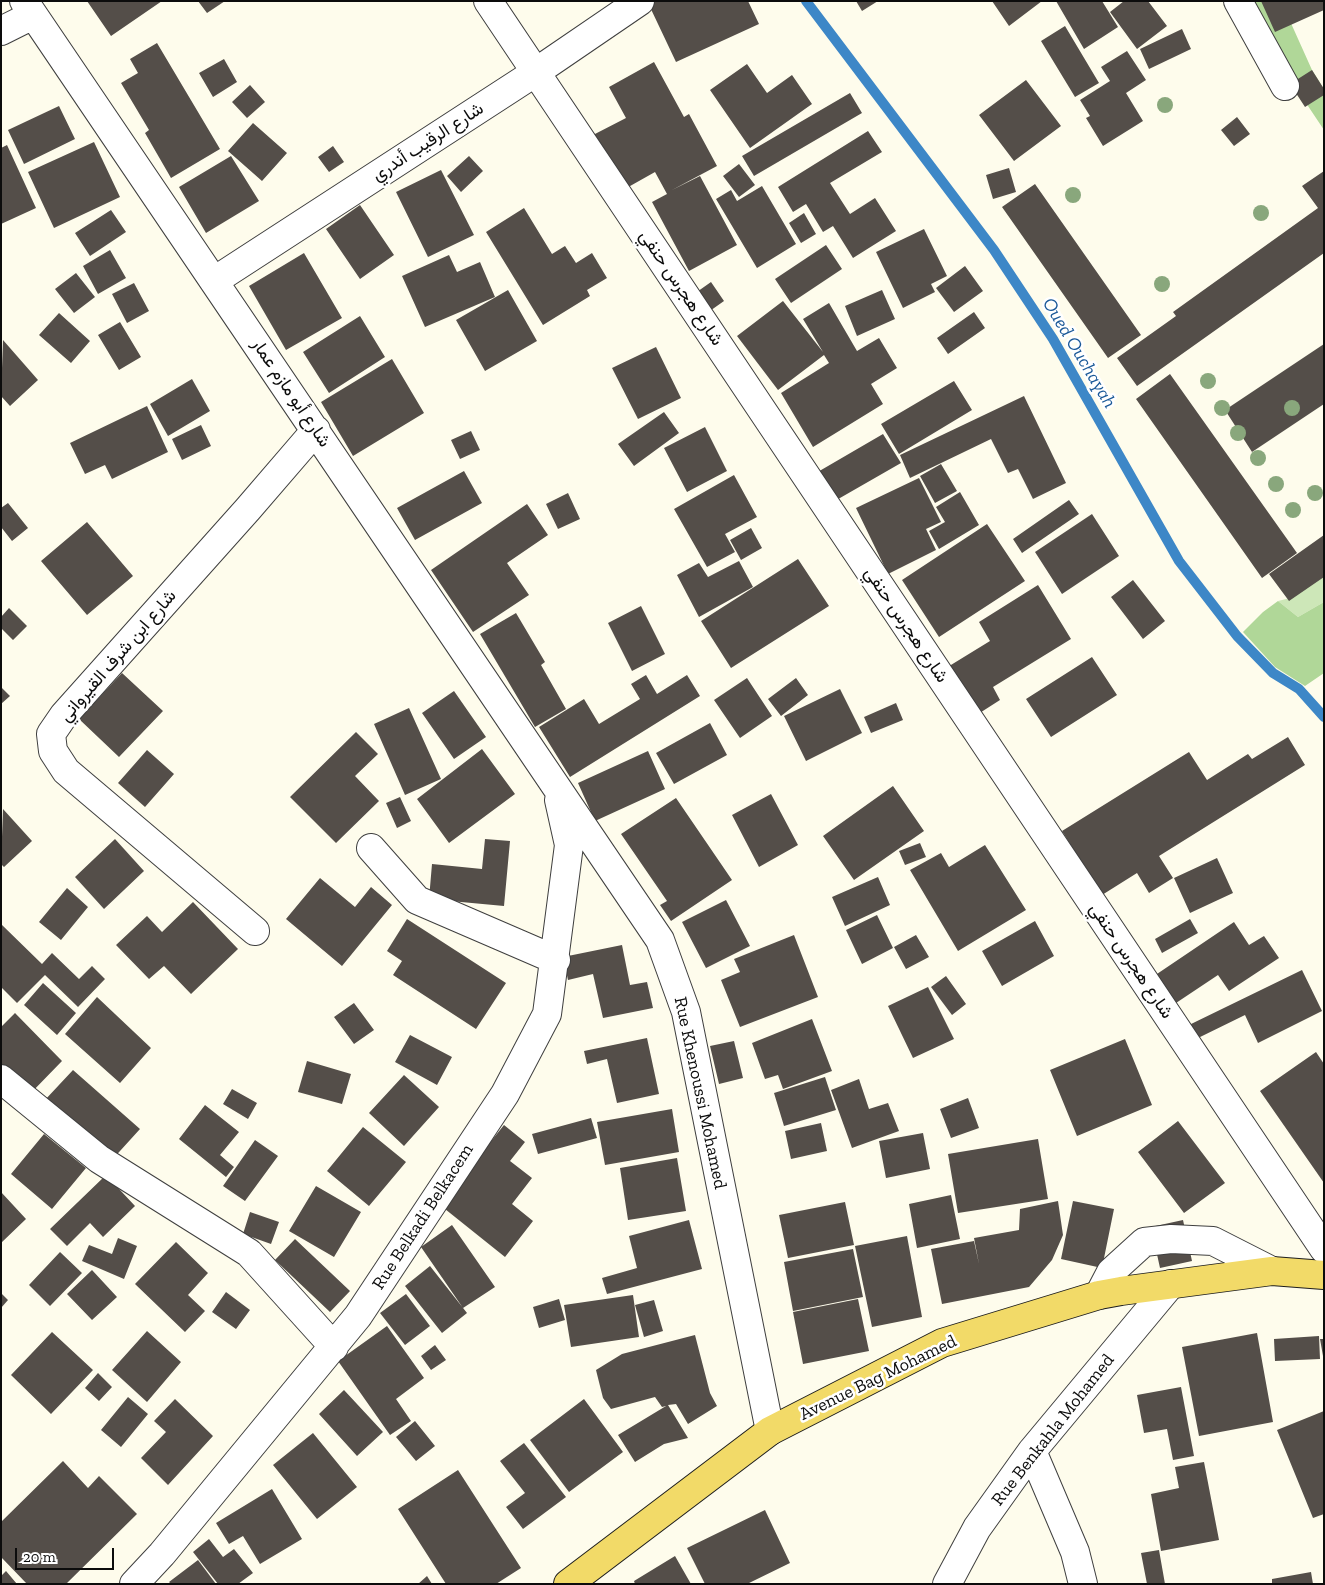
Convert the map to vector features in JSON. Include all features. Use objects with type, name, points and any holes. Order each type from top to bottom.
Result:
[{"type":"main road","name":"Avenue Bag Mohamed","points":[[568,1584],[770,1430],[942,1344],[1099,1295],[1272,1271],[1324,1275]]},
{"type":"street","name":"شارع هجرس حنفي","points":[[488,1],[1324,1249]]},
{"type":"street","name":"شارع الرقيب أندري","points":[[214,281],[536,72],[640,1]]},
{"type":"street","points":[[1238,1],[1285,86]]},
{"type":"street","points":[[1,31],[29,8]]},
{"type":"street","name":"شارع أبو مازم عمار","points":[[29,8],[556,786]]},
{"type":"street","name":"شارع ابن شرف القيرواني","points":[[255,931],[66,771],[54,751],[51,734],[64,715],[316,430]]},
{"type":"street","name":"Rue Belkadi Belkacem","points":[[134,1584],[162,1554],[358,1316],[505,1094],[547,1014],[556,960],[569,845],[556,786]]},
{"type":"street","name":"Rue Khenoussi Mohamed","points":[[556,786],[660,940],[686,1012],[770,1430]]},
{"type":"street","points":[[370,848],[417,900],[556,960]]},
{"type":"street","points":[[1,1079],[99,1159],[248,1253],[334,1347]]},
{"type":"street","points":[[1099,1295],[1111,1272],[1144,1242],[1171,1239],[1213,1241],[1272,1271]]},
{"type":"street","name":"Rue Benkahla Mohamed","points":[[947,1584],[976,1528],[1032,1451],[1171,1284]]},
{"type":"street","points":[[1032,1451],[1075,1552],[1083,1584]]},
{"type":"green space","points":[[1238,1],[1281,1],[1312,70],[1324,89],[1324,130]]},
{"type":"green space","points":[[1324,573],[1324,602],[1298,617],[1278,601],[1290,598]]},
{"type":"green space","points":[[1278,601],[1298,617],[1324,602],[1324,673],[1305,686],[1275,667],[1243,632],[1263,612]]},
{"type":"building","points":[[87,1],[162,1],[111,36]]},
{"type":"building","points":[[198,1],[225,1],[207,13]]},
{"type":"building","points":[[657,1],[748,1],[759,24],[676,62],[649,5]]},
{"type":"building","points":[[856,1],[878,1],[862,11]]},
{"type":"building","points":[[992,1],[1042,1],[1009,26]]},
{"type":"building","points":[[1056,1],[1102,1],[1118,27],[1084,49]]},
{"type":"building","points":[[1124,1],[1148,1],[1167,26],[1137,49],[1110,12]]},
{"type":"building","points":[[1261,1],[1324,1],[1324,10],[1275,32]]},
{"type":"building","points":[[1065,26],[1099,83],[1075,97],[1041,41]]},
{"type":"building","points":[[1182,29],[1191,49],[1149,69],[1140,49]]},
{"type":"building","points":[[157,43],[220,149],[171,178],[145,133],[149,130],[121,83],[138,73],[130,59]]},
{"type":"building","points":[[1127,51],[1146,80],[1126,93],[1143,121],[1103,146],[1086,118],[1090,116],[1080,100],[1110,81],[1101,67]]},
{"type":"building","points":[[224,59],[237,82],[213,97],[199,73]]},
{"type":"building","points":[[654,62],[684,117],[689,114],[717,166],[672,190],[700,176],[737,245],[689,271],[652,202],[667,194],[655,172],[623,190],[593,135],[626,118],[609,87]]},
{"type":"building","points":[[747,64],[767,93],[792,75],[812,104],[750,148],[710,90]]},
{"type":"building","points":[[1312,70],[1324,89],[1324,95],[1305,107],[1290,84]]},
{"type":"building","points":[[1026,80],[1061,126],[1014,161],[979,115]]},
{"type":"building","points":[[250,85],[265,102],[247,118],[232,102]]},
{"type":"building","points":[[850,93],[862,113],[754,176],[742,156]]},
{"type":"building","points":[[59,106],[75,139],[24,164],[8,130]]},
{"type":"building","points":[[1237,117],[1250,134],[1234,146],[1221,130]]},
{"type":"building","points":[[253,123],[287,153],[262,181],[228,151]]},
{"type":"building","points":[[868,131],[882,152],[830,183],[850,214],[875,198],[896,231],[853,258],[833,226],[823,232],[806,204],[793,212],[778,187]]},
{"type":"building","points":[[94,142],[120,197],[54,228],[28,172]]},
{"type":"building","points":[[7,145],[36,208],[1,224],[1,148]]},
{"type":"building","points":[[333,146],[344,162],[329,172],[318,157]]},
{"type":"building","points":[[231,156],[259,201],[206,233],[179,187]]},
{"type":"building","points":[[469,156],[483,171],[461,192],[447,176]]},
{"type":"building","points":[[739,164],[755,185],[739,197],[723,176]]},
{"type":"building","points":[[1009,168],[1016,192],[993,199],[986,175]]},
{"type":"building","points":[[441,170],[474,235],[428,257],[396,192]]},
{"type":"building","points":[[1324,171],[1324,253],[1137,386],[1117,358],[1176,316],[1173,312],[1318,208],[1302,186]]},
{"type":"building","points":[[1035,184],[1141,335],[1108,358],[1002,207]]},
{"type":"building","points":[[762,186],[796,244],[757,268],[716,199],[731,190],[737,201]]},
{"type":"building","points":[[360,205],[394,255],[360,279],[326,229]]},
{"type":"building","points":[[524,208],[552,254],[565,246],[576,263],[592,253],[607,278],[587,290],[590,296],[543,325],[486,232]]},
{"type":"building","points":[[111,210],[126,232],[90,256],[75,233]]},
{"type":"building","points":[[804,213],[816,234],[801,243],[789,223]]},
{"type":"building","points":[[924,229],[947,276],[931,284],[935,292],[903,308],[876,252]]},
{"type":"building","points":[[826,245],[842,269],[791,303],[775,279]]},
{"type":"building","points":[[110,250],[126,278],[98,294],[83,266]]},
{"type":"building","points":[[304,253],[342,318],[286,350],[249,286]]},
{"type":"building","points":[[449,255],[457,272],[480,262],[495,297],[425,327],[402,276]]},
{"type":"building","points":[[965,266],[983,291],[954,312],[936,288]]},
{"type":"building","points":[[76,273],[95,297],[74,313],[55,289]]},
{"type":"building","points":[[711,282],[724,301],[707,313],[694,294]]},
{"type":"building","points":[[134,283],[149,311],[127,323],[112,294]]},
{"type":"building","points":[[508,290],[537,341],[485,371],[456,320]]},
{"type":"building","points":[[882,290],[895,319],[857,336],[845,306]]},
{"type":"building","points":[[783,301],[823,352],[803,319],[829,303],[857,351],[879,338],[897,368],[871,384],[883,404],[813,447],[781,393],[829,363],[824,355],[778,390],[737,336]]},
{"type":"building","points":[[974,312],[985,328],[948,354],[937,338]]},
{"type":"building","points":[[59,313],[90,341],[71,363],[39,335]]},
{"type":"building","points":[[360,316],[385,357],[329,393],[303,352]]},
{"type":"building","points":[[120,322],[141,357],[119,370],[98,335]]},
{"type":"building","points":[[3,340],[38,380],[10,406],[1,396]]},
{"type":"building","points":[[1324,344],[1324,404],[1252,452],[1225,410]]},
{"type":"building","points":[[656,347],[681,398],[638,419],[612,368]]},
{"type":"building","points":[[392,359],[424,413],[353,456],[321,402]]},
{"type":"building","points":[[1170,374],[1297,553],[1262,578],[1136,399]]},
{"type":"building","points":[[192,379],[210,411],[168,436],[150,404]]},
{"type":"building","points":[[954,381],[972,410],[899,454],[881,424]]},
{"type":"building","points":[[1024,396],[1066,483],[1033,499],[1018,469],[1008,473],[991,439],[910,478],[900,455]]},
{"type":"building","points":[[147,406],[168,452],[112,479],[105,465],[85,474],[70,443]]},
{"type":"building","points":[[664,412],[679,433],[634,466],[618,444]]},
{"type":"building","points":[[201,425],[211,446],[182,460],[172,439]]},
{"type":"building","points":[[705,427],[727,471],[687,492],[664,448]]},
{"type":"building","points":[[471,431],[480,450],[460,459],[451,440]]},
{"type":"building","points":[[883,434],[901,463],[833,502],[816,473]]},
{"type":"building","points":[[941,464],[957,491],[935,503],[920,476]]},
{"type":"building","points":[[464,471],[482,503],[415,540],[397,508]]},
{"type":"building","points":[[734,475],[757,517],[725,534],[735,552],[707,567],[674,509]]},
{"type":"building","points":[[919,478],[941,522],[926,529],[936,550],[888,574],[856,508]]},
{"type":"building","points":[[960,492],[979,525],[939,549],[929,531],[945,522],[936,507]]},
{"type":"building","points":[[568,493],[580,519],[558,529],[546,504]]},
{"type":"building","points":[[1069,500],[1079,514],[1022,553],[1013,539]]},
{"type":"building","points":[[8,503],[28,528],[12,541],[1,527],[1,508]]},
{"type":"building","points":[[527,504],[548,535],[507,563],[529,595],[473,632],[431,570]]},
{"type":"building","points":[[1092,514],[1119,556],[1062,594],[1035,552]]},
{"type":"building","points":[[87,522],[133,576],[87,615],[41,561]]},
{"type":"building","points":[[987,524],[1025,581],[939,637],[902,580]]},
{"type":"building","points":[[751,528],[762,548],[741,560],[730,540]]},
{"type":"building","points":[[1324,535],[1324,577],[1289,601],[1269,574]]},
{"type":"building","points":[[798,559],[829,606],[731,668],[701,621]]},
{"type":"building","points":[[739,561],[753,587],[699,617],[677,575],[699,563],[708,577]]},
{"type":"building","points":[[1133,580],[1165,621],[1143,639],[1111,597]]},
{"type":"building","points":[[1038,585],[1071,639],[993,687],[1000,700],[975,716],[946,668],[990,641],[979,622]]},
{"type":"building","points":[[641,606],[665,654],[632,671],[608,623]]},
{"type":"building","points":[[9,608],[27,626],[13,640],[1,628],[1,617]]},
{"type":"building","points":[[516,613],[545,662],[541,665],[566,709],[535,727],[480,634]]},
{"type":"building","points":[[1092,657],[1117,695],[1051,737],[1026,699]]},
{"type":"building","points":[[122,673],[163,711],[119,757],[79,719]]},
{"type":"building","points":[[646,675],[657,694],[687,675],[700,696],[570,777],[539,727],[584,699],[599,724],[640,699],[631,684]]},
{"type":"building","points":[[747,678],[772,716],[740,738],[714,700]]},
{"type":"building","points":[[796,678],[808,695],[781,716],[768,699]]},
{"type":"building","points":[[1,687],[10,696],[1,704]]},
{"type":"building","points":[[840,689],[862,733],[806,761],[784,716]]},
{"type":"building","points":[[454,691],[486,737],[454,759],[422,713]]},
{"type":"building","points":[[896,703],[903,720],[871,733],[864,717]]},
{"type":"building","points":[[409,708],[441,779],[405,795],[374,724]]},
{"type":"building","points":[[710,723],[727,755],[674,784],[656,753]]},
{"type":"building","points":[[356,732],[378,754],[355,776],[379,801],[336,843],[290,797]]},
{"type":"building","points":[[1288,737],[1305,765],[1159,856],[1173,878],[1149,893],[1137,873],[1102,895],[1062,831],[1189,752],[1207,780],[1248,754],[1252,759]]},
{"type":"building","points":[[482,749],[515,794],[449,843],[417,799]]},
{"type":"building","points":[[147,750],[174,774],[145,807],[118,783]]},
{"type":"building","points":[[648,751],[665,789],[595,821],[578,783]]},
{"type":"building","points":[[893,786],[924,831],[854,880],[823,836]]},
{"type":"building","points":[[771,794],[798,845],[759,867],[732,815]]},
{"type":"building","points":[[400,797],[411,821],[397,828],[386,803]]},
{"type":"building","points":[[676,798],[732,880],[671,921],[660,905],[667,901],[621,834]]},
{"type":"building","points":[[3,809],[32,841],[4,867],[1,864]]},
{"type":"building","points":[[115,839],[144,871],[104,909],[75,877]]},
{"type":"building","points":[[485,839],[510,841],[504,906],[429,899],[432,864],[482,869]]},
{"type":"building","points":[[920,843],[926,857],[905,865],[899,851]]},
{"type":"building","points":[[985,845],[1026,910],[958,951],[910,870],[941,853],[949,867]]},
{"type":"building","points":[[1217,858],[1233,893],[1190,913],[1174,878]]},
{"type":"building","points":[[878,877],[890,905],[845,926],[832,897]]},
{"type":"building","points":[[320,878],[355,907],[371,887],[392,905],[342,966],[286,919]]},
{"type":"building","points":[[67,888],[88,907],[61,940],[39,922]]},
{"type":"building","points":[[726,900],[750,946],[706,968],[682,922]]},
{"type":"building","points":[[193,902],[238,949],[191,994],[164,966],[149,979],[116,945],[147,916],[162,932]]},
{"type":"building","points":[[877,915],[893,948],[862,964],[846,930]]},
{"type":"building","points":[[407,919],[506,983],[476,1029],[393,975],[402,961],[387,951]]},
{"type":"building","points":[[1190,919],[1198,933],[1162,953],[1155,939]]},
{"type":"building","points":[[1035,921],[1054,956],[1002,986],[982,951]]},
{"type":"building","points":[[1234,922],[1249,945],[1264,936],[1279,958],[1229,991],[1218,975],[1170,1007],[1151,978]]},
{"type":"building","points":[[1,924],[42,964],[52,953],[79,979],[92,966],[105,979],[78,1007],[45,975],[17,1003],[1,987]]},
{"type":"building","points":[[794,935],[818,997],[740,1027],[721,980],[740,972],[734,959]]},
{"type":"building","points":[[916,935],[929,957],[906,969],[894,947]]},
{"type":"building","points":[[622,945],[630,985],[647,982],[653,1008],[603,1018],[593,974],[568,980],[563,957]]},
{"type":"building","points":[[1302,970],[1322,1011],[1258,1043],[1245,1015],[1196,1039],[1189,1025]]},
{"type":"building","points":[[946,976],[966,1004],[952,1015],[931,987]]},
{"type":"building","points":[[43,983],[76,1013],[57,1035],[24,1005]]},
{"type":"building","points":[[928,987],[954,1039],[913,1058],[888,1006]]},
{"type":"building","points":[[97,997],[151,1048],[120,1083],[65,1034]]},
{"type":"building","points":[[354,1003],[374,1030],[354,1044],[334,1017]]},
{"type":"building","points":[[15,1013],[62,1061],[28,1096],[1,1069],[1,1027]]},
{"type":"building","points":[[812,1019],[832,1071],[783,1089],[778,1075],[765,1079],[752,1043]]},
{"type":"building","points":[[410,1035],[452,1057],[437,1085],[395,1062]]},
{"type":"building","points":[[647,1038],[659,1094],[617,1103],[607,1059],[587,1064],[584,1051]]},
{"type":"building","points":[[1125,1039],[1152,1105],[1077,1136],[1050,1070]]},
{"type":"building","points":[[734,1041],[743,1078],[719,1084],[710,1046]]},
{"type":"building","points":[[1316,1052],[1324,1064],[1324,1183],[1260,1091]]},
{"type":"building","points":[[307,1061],[351,1074],[342,1104],[298,1092]]},
{"type":"building","points":[[73,1070],[140,1129],[110,1162],[44,1101]]},
{"type":"building","points":[[404,1075],[439,1107],[404,1146],[369,1113]]},
{"type":"building","points":[[825,1077],[836,1110],[784,1126],[774,1093]]},
{"type":"building","points":[[859,1079],[869,1109],[888,1103],[899,1131],[852,1148],[831,1090]]},
{"type":"building","points":[[232,1089],[257,1103],[248,1119],[223,1104]]},
{"type":"building","points":[[968,1098],[979,1128],[951,1138],[940,1109]]},
{"type":"building","points":[[205,1105],[239,1132],[220,1155],[234,1167],[226,1177],[179,1139]]},
{"type":"building","points":[[672,1109],[679,1152],[605,1165],[597,1122]]},
{"type":"building","points":[[591,1118],[597,1138],[538,1154],[532,1134]]},
{"type":"building","points":[[1178,1121],[1225,1183],[1184,1213],[1138,1152]]},
{"type":"building","points":[[821,1123],[827,1151],[791,1159],[785,1131]]},
{"type":"building","points":[[504,1125],[525,1142],[510,1161],[532,1178],[512,1204],[533,1221],[505,1257],[440,1205]]},
{"type":"building","points":[[363,1127],[406,1162],[369,1206],[327,1171]]},
{"type":"building","points":[[923,1133],[930,1169],[886,1178],[879,1141]]},
{"type":"building","points":[[44,1134],[86,1168],[52,1209],[11,1174]]},
{"type":"building","points":[[1038,1139],[1048,1199],[958,1213],[948,1154]]},
{"type":"building","points":[[255,1140],[278,1156],[245,1201],[223,1186]]},
{"type":"building","points":[[677,1158],[686,1211],[628,1220],[620,1168]]},
{"type":"building","points":[[106,1175],[135,1206],[103,1237],[90,1223],[67,1246],[50,1229]]},
{"type":"building","points":[[316,1186],[361,1212],[334,1257],[289,1231]]},
{"type":"building","points":[[1,1192],[26,1219],[1,1243]]},
{"type":"building","points":[[951,1195],[960,1239],[917,1248],[909,1204]]},
{"type":"building","points":[[1058,1201],[1063,1235],[1052,1260],[1029,1287],[942,1304],[931,1249],[974,1241],[979,1264],[974,1238],[1019,1230],[1020,1209]]},
{"type":"building","points":[[1073,1201],[1114,1209],[1102,1268],[1061,1259]]},
{"type":"building","points":[[845,1202],[854,1245],[788,1258],[779,1215]]},
{"type":"building","points":[[250,1212],[279,1222],[271,1244],[243,1234]]},
{"type":"building","points":[[689,1220],[702,1269],[607,1294],[602,1278],[637,1268],[629,1236]]},
{"type":"building","points":[[1183,1220],[1192,1261],[1160,1268],[1151,1227]]},
{"type":"building","points":[[452,1225],[495,1287],[463,1308],[421,1247]]},
{"type":"building","points":[[907,1236],[922,1317],[872,1327],[855,1246]]},
{"type":"building","points":[[118,1238],[137,1246],[124,1279],[82,1261],[89,1245],[112,1254]]},
{"type":"building","points":[[295,1239],[350,1291],[330,1312],[275,1260]]},
{"type":"building","points":[[176,1242],[208,1273],[188,1295],[205,1311],[185,1332],[135,1284]]},
{"type":"building","points":[[853,1249],[863,1297],[793,1311],[784,1262]]},
{"type":"building","points":[[60,1252],[82,1273],[50,1306],[29,1285]]},
{"type":"building","points":[[430,1266],[467,1313],[442,1333],[405,1286]]},
{"type":"building","points":[[92,1270],[117,1297],[92,1320],[67,1294]]},
{"type":"building","points":[[226,1292],[250,1310],[236,1329],[212,1312]]},
{"type":"building","points":[[1,1293],[8,1300],[1,1308]]},
{"type":"building","points":[[406,1294],[430,1326],[405,1345],[380,1313]]},
{"type":"building","points":[[633,1295],[639,1337],[571,1347],[564,1305]]},
{"type":"building","points":[[559,1299],[565,1320],[539,1328],[533,1307]]},
{"type":"building","points":[[858,1299],[869,1351],[803,1364],[793,1312]]},
{"type":"building","points":[[654,1300],[663,1331],[644,1337],[635,1305]]},
{"type":"building","points":[[387,1326],[424,1378],[396,1399],[411,1421],[390,1435],[338,1361]]},
{"type":"building","points":[[147,1331],[181,1362],[147,1402],[112,1370]]},
{"type":"building","points":[[52,1332],[93,1370],[51,1414],[11,1375]]},
{"type":"building","points":[[1257,1333],[1273,1422],[1199,1436],[1182,1347]]},
{"type":"building","points":[[695,1335],[710,1393],[717,1406],[688,1424],[676,1404],[668,1405],[688,1438],[664,1444],[635,1462],[618,1435],[666,1406],[662,1407],[655,1397],[611,1409],[603,1398],[596,1370],[622,1354]]},
{"type":"building","points":[[1319,1336],[1320,1359],[1275,1361],[1274,1339]]},
{"type":"building","points":[[1320,1339],[1324,1339],[1324,1356],[1323,1356]]},
{"type":"building","points":[[435,1345],[446,1360],[431,1370],[421,1356]]},
{"type":"building","points":[[98,1373],[112,1387],[99,1401],[85,1388]]},
{"type":"building","points":[[1181,1387],[1194,1456],[1173,1460],[1167,1429],[1144,1433],[1137,1395]]},
{"type":"building","points":[[344,1390],[383,1432],[357,1456],[319,1414]]},
{"type":"building","points":[[128,1397],[148,1414],[121,1447],[101,1430]]},
{"type":"building","points":[[175,1399],[213,1436],[168,1485],[141,1458],[166,1432],[154,1421]]},
{"type":"building","points":[[584,1399],[623,1452],[569,1492],[530,1440]]},
{"type":"building","points":[[1324,1411],[1324,1514],[1313,1518],[1277,1430]]},
{"type":"building","points":[[415,1421],[435,1446],[416,1461],[396,1437]]},
{"type":"building","points":[[313,1433],[357,1487],[317,1519],[273,1465]]},
{"type":"building","points":[[524,1443],[566,1497],[523,1529],[506,1507],[525,1493],[500,1461]]},
{"type":"building","points":[[63,1461],[88,1488],[99,1476],[137,1514],[66,1584],[27,1584],[1,1557],[1,1522]]},
{"type":"building","points":[[1204,1462],[1219,1540],[1161,1551],[1151,1494],[1179,1488],[1175,1467]]},
{"type":"building","points":[[458,1470],[521,1568],[496,1584],[446,1584],[398,1509]]},
{"type":"building","points":[[272,1489],[302,1539],[260,1564],[243,1536],[229,1544],[216,1523]]},
{"type":"building","points":[[765,1510],[790,1563],[747,1584],[705,1584],[687,1548]]},
{"type":"building","points":[[209,1539],[223,1557],[234,1549],[253,1573],[238,1584],[218,1584],[193,1552]]},
{"type":"building","points":[[1159,1550],[1165,1584],[1147,1584],[1141,1553]]},
{"type":"building","points":[[675,1556],[691,1584],[635,1584],[634,1581]]},
{"type":"building","points":[[198,1560],[216,1584],[171,1584],[169,1582]]},
{"type":"building","points":[[6,1571],[17,1584],[1,1584],[1,1576]]},
{"type":"building","points":[[1311,1572],[1313,1584],[1272,1584],[1272,1579]]},
{"type":"building","points":[[427,1576],[432,1584],[418,1584]]},
{"type":"waterway","name":"Oued Ouchayah","points":[[806,1],[994,250],[1053,339],[1179,561],[1237,636],[1273,673],[1299,689],[1324,717]]}]
